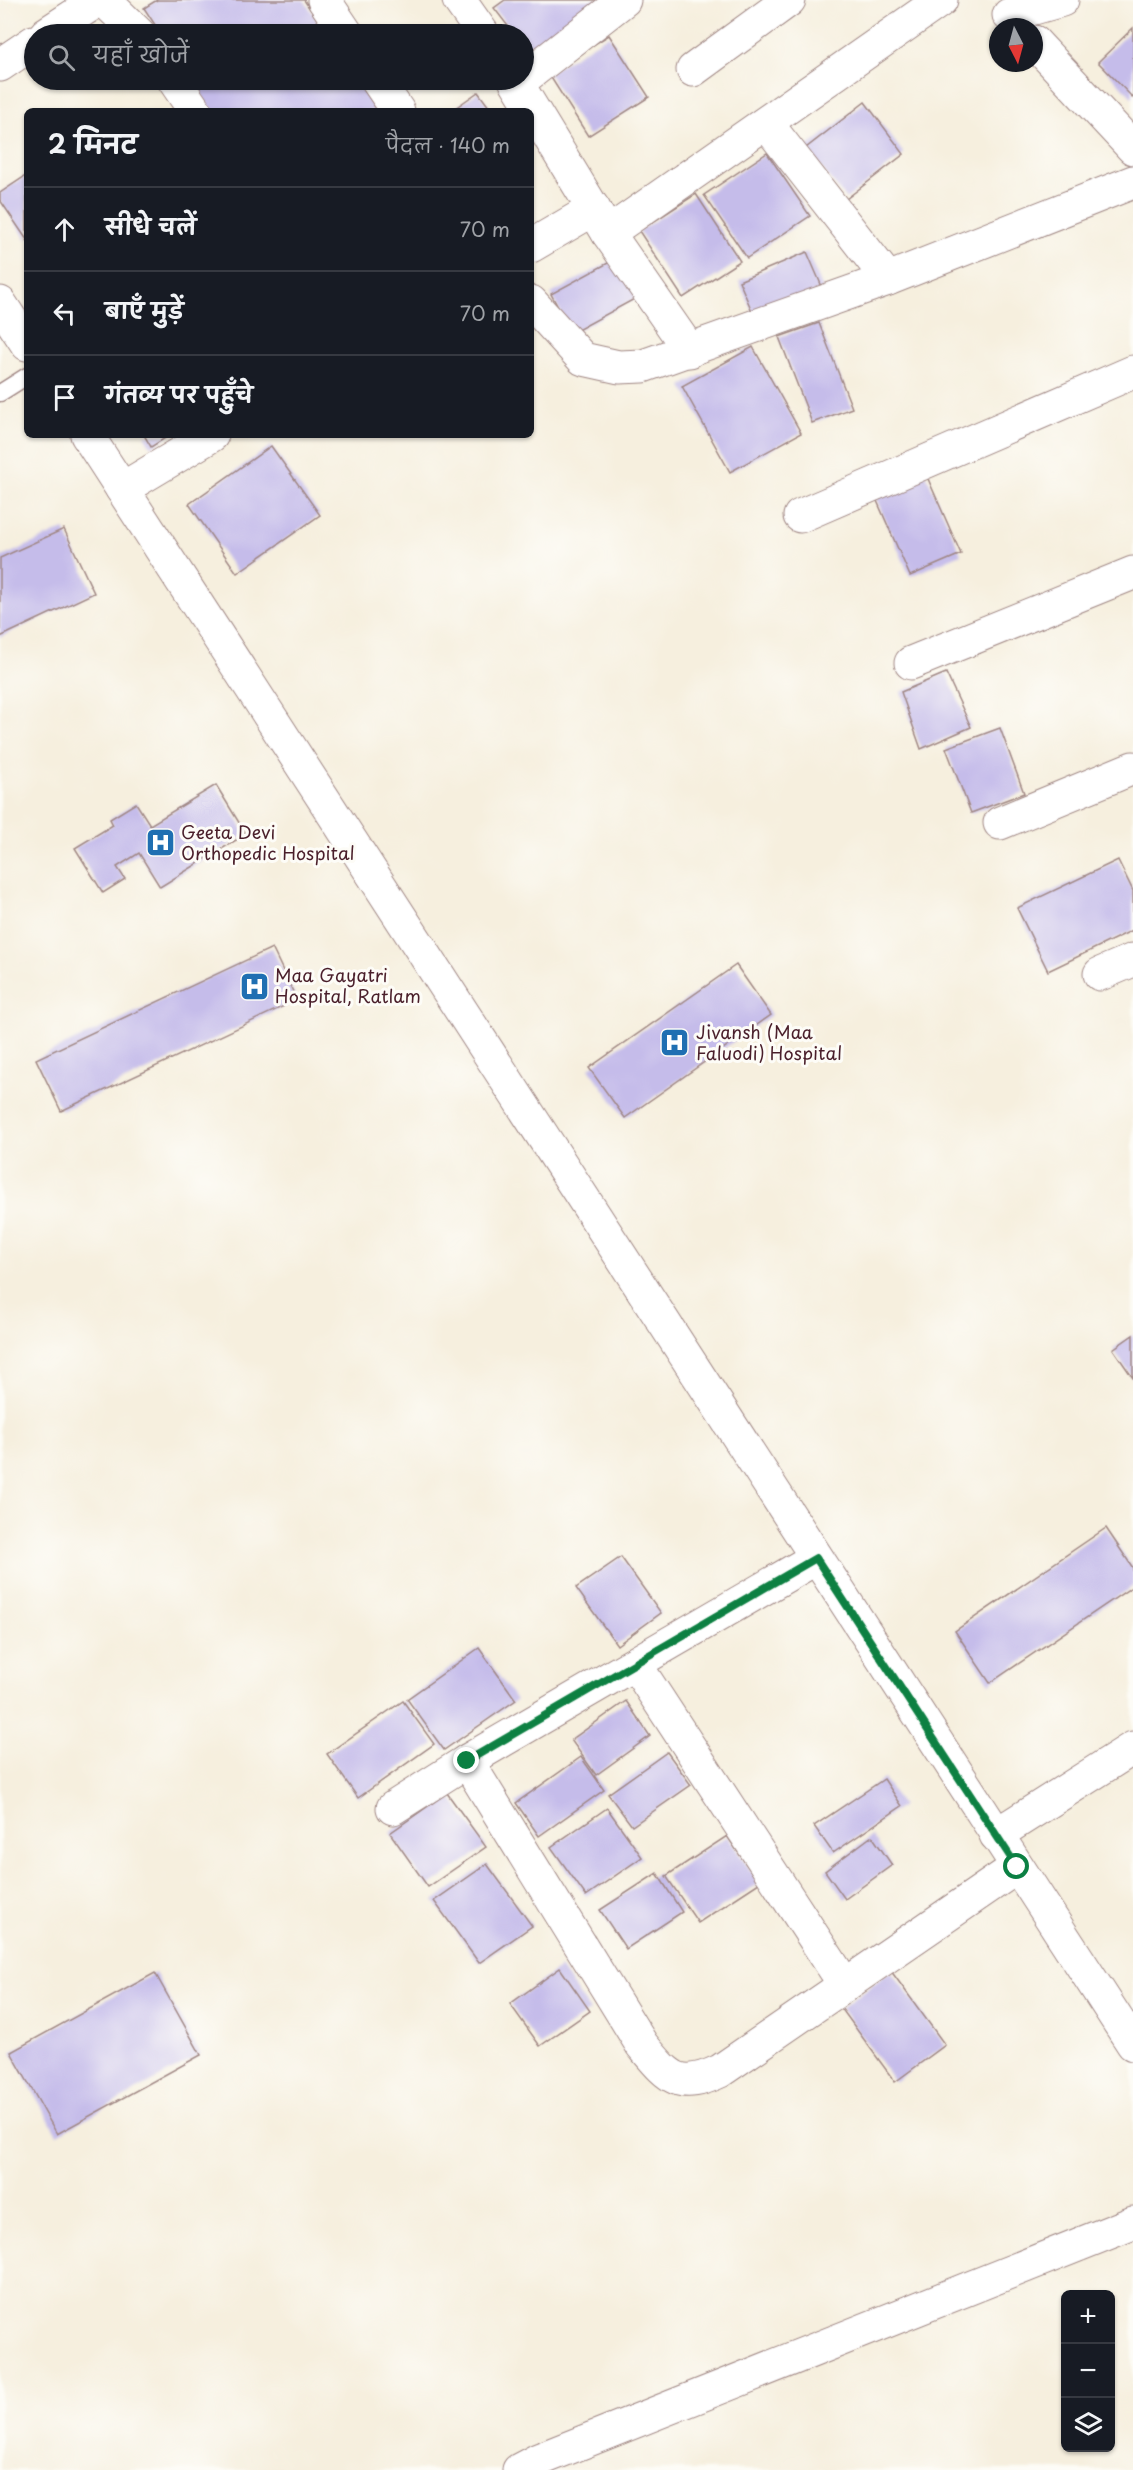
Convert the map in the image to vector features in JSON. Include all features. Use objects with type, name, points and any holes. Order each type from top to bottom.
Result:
[{"type":"street","points":[[61,24],[98,0]]},
{"type":"street","points":[[104,0],[129,24]]},
{"type":"street","points":[[324,0],[340,24]]},
{"type":"street","points":[[459,0],[476,24]]},
{"type":"street","points":[[534,69],[624,0]]},
{"type":"street","points":[[693,70],[789,0]]},
{"type":"street","points":[[534,245],[601,221],[767,124],[940,0]]},
{"type":"street","points":[[1008,14],[1062,0]]},
{"type":"street","points":[[0,65],[24,49]]},
{"type":"street","points":[[1043,52],[1133,148]]},
{"type":"street","points":[[181,90],[193,108]]},
{"type":"street","points":[[384,90],[396,108]]},
{"type":"street","points":[[525,90],[601,221],[690,351]]},
{"type":"street","points":[[767,124],[888,279]]},
{"type":"street","points":[[534,305],[583,359],[619,367],[643,366],[888,279],[1133,182]]},
{"type":"street","points":[[0,303],[24,339]]},
{"type":"street","points":[[800,516],[1133,372]]},
{"type":"street","points":[[89,438],[1133,2044]]},
{"type":"street","points":[[122,489],[207,438]]},
{"type":"street","points":[[910,663],[1133,573]]},
{"type":"street","points":[[1000,823],[1133,768]]},
{"type":"street","points":[[1100,974],[1133,960]]},
{"type":"street","points":[[393,1808],[467,1761],[816,1558]]},
{"type":"street","points":[[635,1664],[845,1985]]},
{"type":"street","points":[[996,1834],[1133,1748]]},
{"type":"street","points":[[467,1761],[642,2045],[666,2074],[684,2082],[700,2080],[720,2071],[1017,1867]]},
{"type":"street","points":[[519,2470],[538,2460],[1133,2223]]},
{"type":"lane","points":[[0,393],[24,378]]},
{"type":"building","points":[[157,0],[304,0],[320,24],[154,24],[144,8]]},
{"type":"building","points":[[505,0],[612,0],[534,59],[534,24],[506,24],[494,8]]},
{"type":"building","points":[[1133,28],[1133,98],[1098,62]]},
{"type":"building","points":[[609,35],[649,97],[588,136],[548,73]]},
{"type":"building","points":[[198,90],[364,90],[376,108],[210,108]]},
{"type":"building","points":[[478,92],[490,108],[455,108]]},
{"type":"building","points":[[865,102],[904,154],[846,199],[806,148]]},
{"type":"building","points":[[767,153],[810,216],[747,258],[704,195]]},
{"type":"building","points":[[24,177],[24,236],[0,200],[0,193]]},
{"type":"building","points":[[696,194],[740,261],[683,298],[639,231]]},
{"type":"building","points":[[807,252],[823,289],[755,318],[739,281]]},
{"type":"building","points":[[619,257],[640,296],[572,333],[551,294]]},
{"type":"building","points":[[819,323],[852,408],[812,423],[779,337]]},
{"type":"building","points":[[753,347],[801,433],[730,472],[682,386]]},
{"type":"building","points":[[146,438],[165,438],[151,447]]},
{"type":"building","points":[[271,446],[320,515],[237,573],[189,504]]},
{"type":"building","points":[[925,472],[961,554],[910,576],[874,494]]},
{"type":"building","points":[[64,529],[94,593],[0,637],[0,558]]},
{"type":"building","points":[[946,673],[971,727],[921,749],[901,692]]},
{"type":"building","points":[[1000,728],[1024,793],[971,813],[946,748]]},
{"type":"building","points":[[216,785],[246,834],[160,887],[139,853],[117,867],[125,879],[103,893],[75,848],[113,825],[110,819],[136,803],[150,825]]},
{"type":"building","points":[[1118,860],[1133,891],[1133,930],[1048,971],[1017,908]]},
{"type":"building","points":[[272,948],[297,1000],[61,1111],[36,1059]]},
{"type":"building","points":[[736,965],[771,1015],[625,1118],[589,1068]]},
{"type":"building","points":[[1133,1335],[1133,1378],[1113,1349]]},
{"type":"building","points":[[1106,1528],[1133,1568],[1133,1586],[990,1683],[955,1631]]},
{"type":"building","points":[[621,1557],[661,1613],[617,1645],[576,1588]]},
{"type":"building","points":[[479,1648],[516,1700],[444,1750],[407,1699]]},
{"type":"building","points":[[403,1701],[434,1744],[358,1798],[327,1754]]},
{"type":"building","points":[[626,1701],[650,1736],[596,1775],[571,1740]]},
{"type":"building","points":[[667,1752],[691,1785],[632,1826],[608,1794]]},
{"type":"building","points":[[581,1757],[604,1790],[539,1836],[516,1803]]},
{"type":"building","points":[[884,1779],[902,1806],[833,1853],[814,1826]]},
{"type":"building","points":[[447,1793],[486,1847],[428,1887],[390,1833]]},
{"type":"building","points":[[607,1808],[642,1857],[586,1896],[551,1847]]},
{"type":"building","points":[[727,1836],[759,1883],[698,1923],[666,1876]]},
{"type":"building","points":[[872,1836],[892,1865],[845,1899],[825,1871]]},
{"type":"building","points":[[487,1864],[532,1926],[479,1963],[434,1901]]},
{"type":"building","points":[[657,1873],[682,1912],[626,1949],[600,1910]]},
{"type":"building","points":[[560,1968],[590,2011],[540,2046],[510,2004]]},
{"type":"building","points":[[891,1971],[945,2045],[895,2082],[841,2008]]},
{"type":"building","points":[[155,1973],[201,2055],[57,2134],[11,2052]]},
{"type":"place","name":"Geeta Devi Orthopedic Hospital","points":[[160,843]]},
{"type":"place","name":"Maa Gayatri Hospital, Ratlam","points":[[254,986]]},
{"type":"place","name":"Jivansh (Maa Faluodi) Hospital","points":[[675,1043]]},
{"type":"route","points":[[467,1761],[816,1558],[1017,1867]]}]
